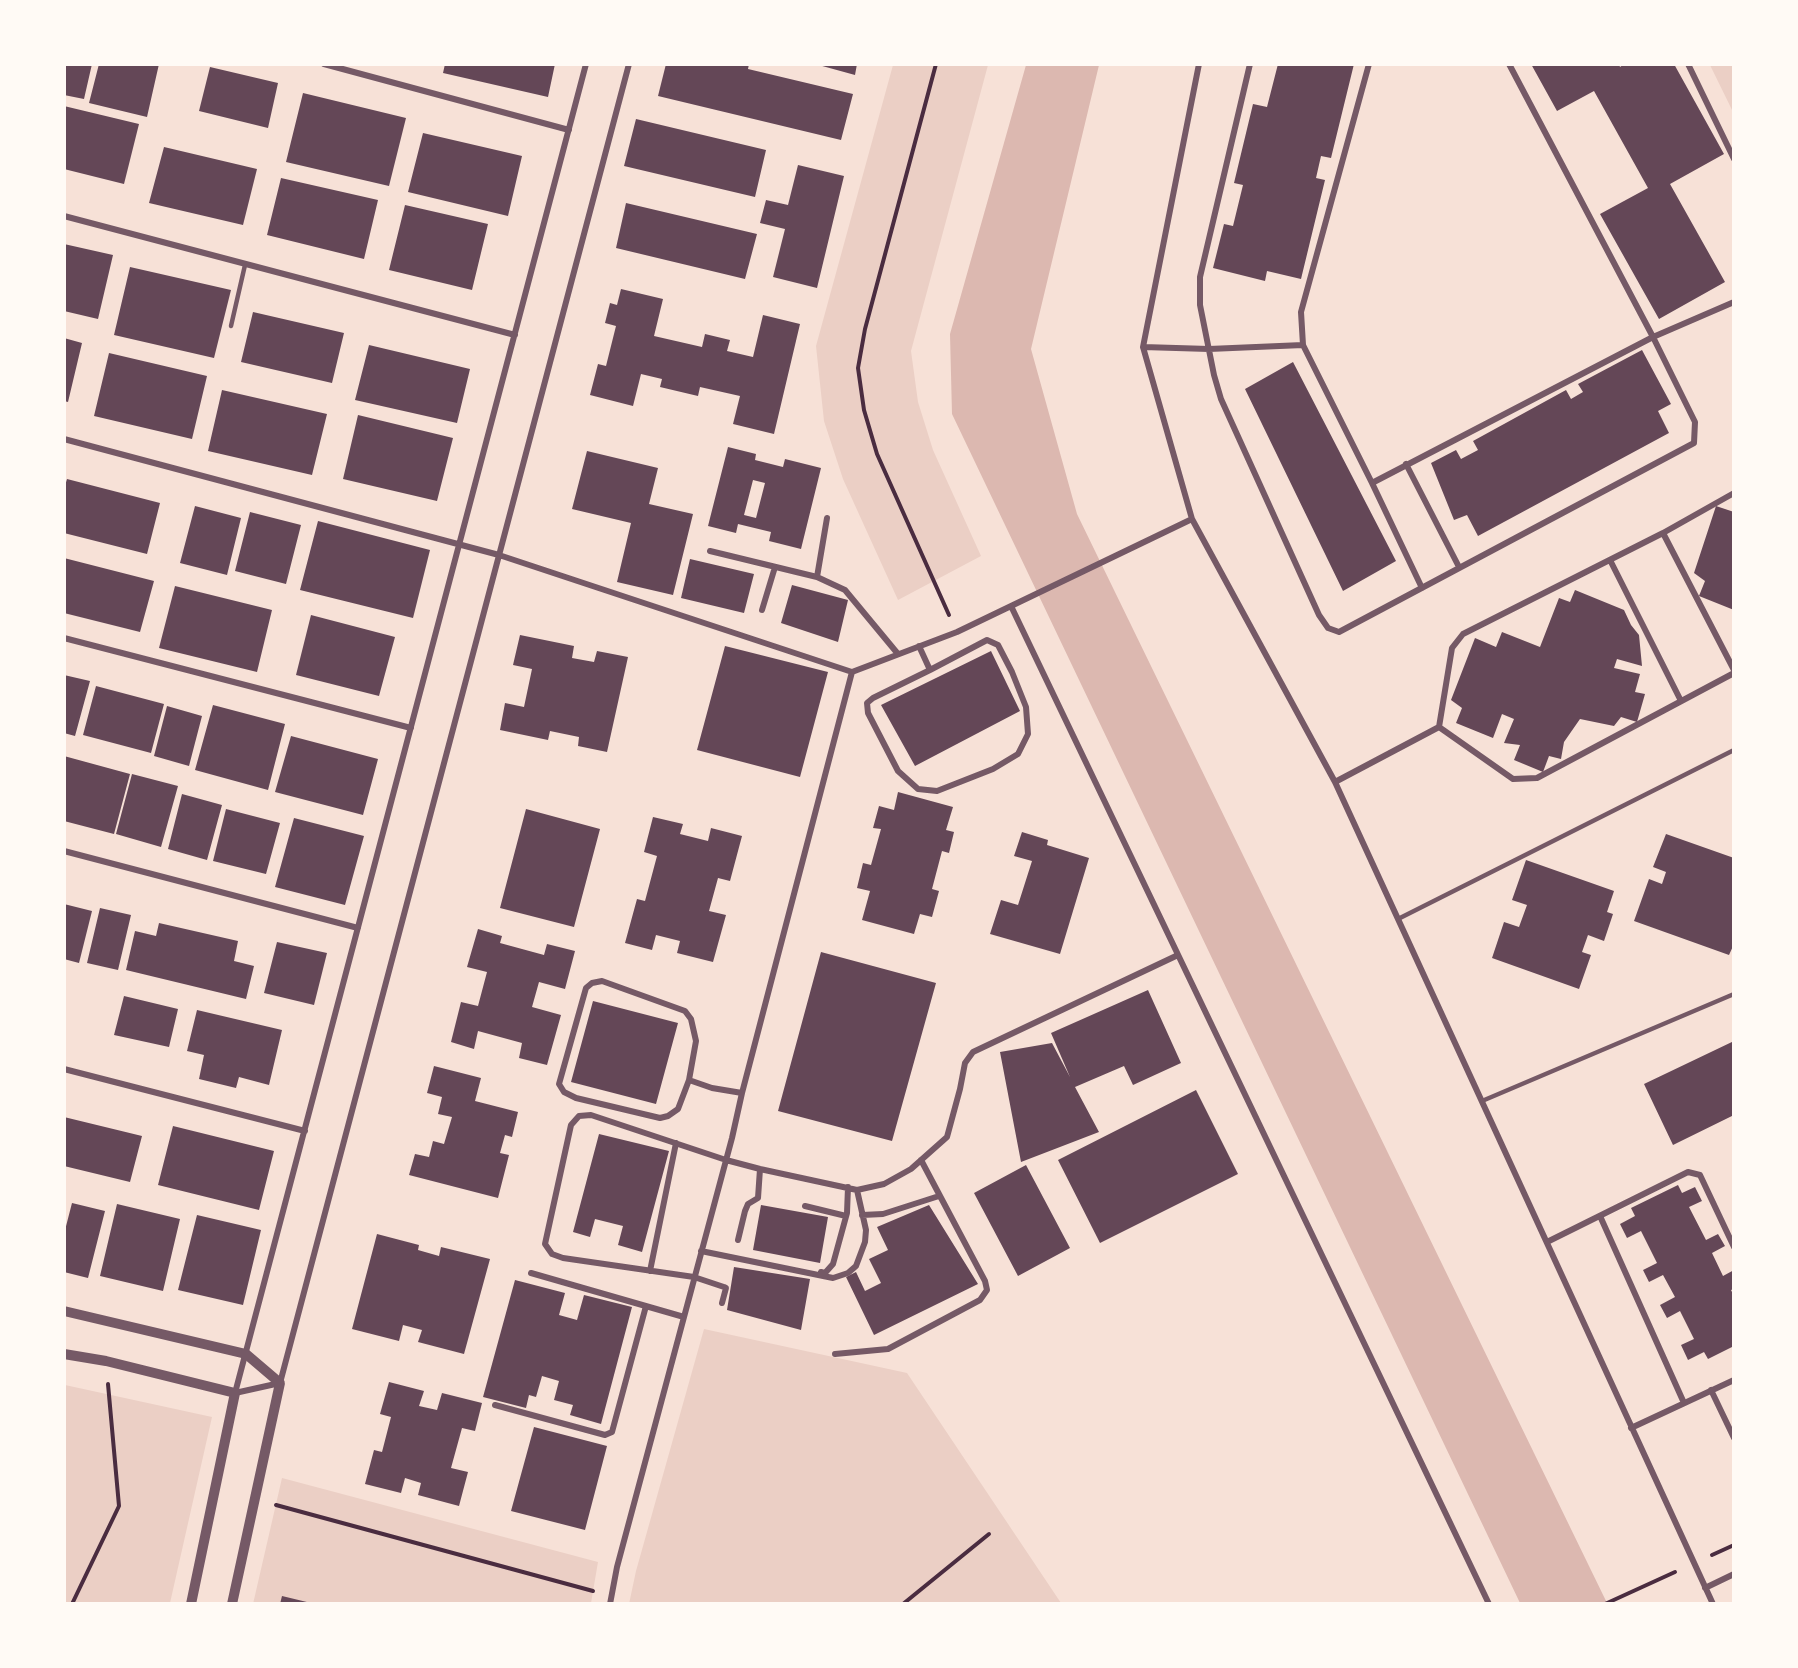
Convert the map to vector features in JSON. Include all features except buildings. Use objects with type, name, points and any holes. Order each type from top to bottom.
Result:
[{"type":"street","points":[[324,64],[569,130]]},
{"type":"street","points":[[191,1604],[235,1393],[586,64]]},
{"type":"street","points":[[232,1604],[280,1383],[629,64]]},
{"type":"street","points":[[1199,64],[1143,347],[1192,519],[1335,782],[1713,1604]]},
{"type":"street","points":[[1250,64],[1200,277],[1200,305],[1221,399],[1319,615],[1328,628],[1339,632],[1694,443],[1695,422],[1653,337],[1509,64]]},
{"type":"street","points":[[1369,64],[1301,312],[1303,345],[1422,588]]},
{"type":"street","points":[[1688,64],[1734,159]]},
{"type":"street","points":[[64,216],[515,335]]},
{"type":"street","points":[[1372,483],[1653,337],[1734,302]]},
{"type":"street","points":[[1143,347],[1209,349],[1303,345]]},
{"type":"street","points":[[64,439],[499,555],[852,672],[957,632],[1192,519]]},
{"type":"street","points":[[1406,464],[1459,567]]},
{"type":"street","points":[[1439,727],[1452,648],[1463,634],[1664,533],[1734,493]]},
{"type":"street","points":[[817,577],[827,518]]},
{"type":"street","points":[[1439,727],[1513,779],[1537,778],[1734,672],[1664,533]]},
{"type":"street","points":[[710,551],[817,577],[845,590],[898,654]]},
{"type":"street","points":[[1610,560],[1681,700]]},
{"type":"street","points":[[762,610],[775,567]]},
{"type":"street","points":[[1011,606],[1488,1604]]},
{"type":"street","points":[[64,638],[411,728]]},
{"type":"street","points":[[987,640],[998,645],[1026,707],[1028,734],[1018,754],[993,769],[937,791],[918,789],[909,783],[892,762],[868,713],[867,703],[930,670],[987,640]]},
{"type":"street","points":[[919,646],[930,670]]},
{"type":"street","points":[[610,1604],[617,1567],[726,1160],[852,672]]},
{"type":"street","points":[[1335,782],[1439,727]]},
{"type":"street","points":[[64,851],[358,928]]},
{"type":"street","points":[[722,1303],[726,1288],[694,1277],[563,1258],[552,1254],[544,1244],[571,1125],[579,1116],[591,1115],[726,1160],[857,1190],[884,1184],[911,1169],[947,1137],[965,1063],[973,1052],[1178,955]]},
{"type":"street","points":[[602,981],[685,1011],[691,1018],[696,1041],[689,1080],[678,1109],[669,1116],[660,1118],[576,1098],[564,1092],[559,1084],[586,987],[602,981]]},
{"type":"street","points":[[64,1069],[305,1131]]},
{"type":"street","points":[[689,1080],[712,1088],[742,1093]]},
{"type":"street","points":[[650,1271],[676,1143]]},
{"type":"street","points":[[835,1354],[888,1349],[980,1300],[987,1290],[985,1281],[921,1160]]},
{"type":"street","points":[[738,1240],[748,1204],[758,1198],[760,1168]]},
{"type":"street","points":[[1546,1242],[1688,1172],[1700,1174],[1734,1247]]},
{"type":"street","points":[[818,1271],[825,1273],[833,1264],[846,1216],[849,1187]]},
{"type":"street","points":[[702,1251],[833,1278],[848,1273],[856,1266],[865,1242],[866,1230],[857,1190]]},
{"type":"street","points":[[862,1215],[883,1214],[939,1196]]},
{"type":"street","points":[[805,1206],[846,1216]]},
{"type":"street","points":[[1600,1216],[1684,1403]]},
{"type":"street","points":[[531,1273],[684,1317]]},
{"type":"street","points":[[495,1405],[605,1436],[612,1432],[646,1306]]},
{"type":"street","points":[[64,1311],[246,1354],[280,1383]]},
{"type":"street","points":[[64,1354],[106,1361],[235,1393],[280,1383]]},
{"type":"street","points":[[1631,1428],[1734,1380]]},
{"type":"street","points":[[1711,1390],[1734,1438]]},
{"type":"street","points":[[1705,1588],[1734,1574]]},
{"type":"lane","points":[[231,326],[245,265]]},
{"type":"lane","points":[[1398,920],[1734,750]]},
{"type":"lane","points":[[1482,1101],[1734,994]]},
{"type":"path","points":[[936,64],[865,329],[858,368],[864,410],[877,454],[957,632]]},
{"type":"path","points":[[72,1604],[119,1506],[106,1361]]},
{"type":"path","points":[[255,1499],[612,1596]]},
{"type":"path","points":[[903,1604],[989,1534]]},
{"type":"path","points":[[1605,1604],[1694,1563]]},
{"type":"shaded area","points":[[893,65],[988,65],[911,351],[918,402],[933,450],[981,556],[898,600],[843,479],[824,421],[816,346]]},
{"type":"shaded area","points":[[1026,65],[1099,65],[1031,349],[1077,514],[1607,1603],[1520,1603],[952,414],[950,334]]},
{"type":"shaded area","points":[[1710,65],[1733,65],[1733,112]]},
{"type":"shaded area","points":[[704,1329],[907,1373],[1061,1603],[629,1604],[636,1571]]},
{"type":"shaded area","points":[[65,1385],[212,1417],[170,1603],[65,1604]]},
{"type":"shaded area","points":[[282,1478],[598,1562],[591,1603],[253,1604]]}]
